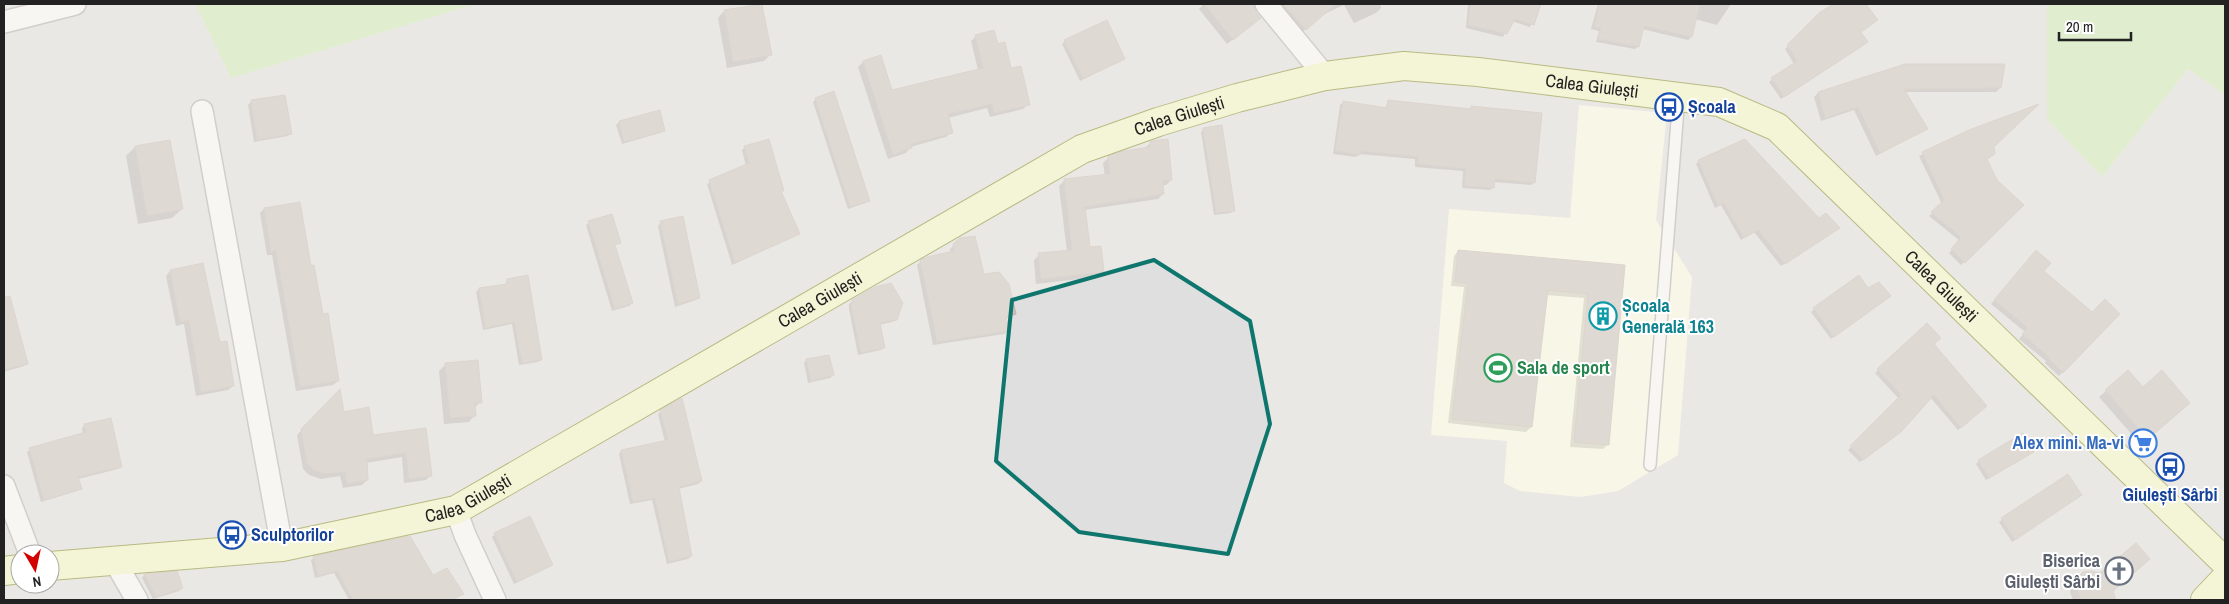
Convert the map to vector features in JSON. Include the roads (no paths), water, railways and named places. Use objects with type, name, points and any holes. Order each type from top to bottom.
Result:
[{"type":"main road","name":"Calea Giulești","points":[[60,565],[282,547],[456,510],[1082,149],[1158,122],[1237,98],[1325,76],[1404,66],[1478,72],[1719,102],[1777,127],[2225,562]]},
{"type":"main road","points":[[2205,600],[2225,579]]},
{"type":"street","points":[[4,22],[75,4]]},
{"type":"street","points":[[1266,4],[1325,76]]},
{"type":"street","points":[[202,112],[282,547]]},
{"type":"street","points":[[4,486],[26,544]]},
{"type":"street","points":[[456,510],[465,535],[495,600]]},
{"type":"street","points":[[114,560],[137,600]]},
{"type":"lane","points":[[1650,465],[1679,96]]},
{"type":"place","name":"Școala","points":[[1669,107]]},
{"type":"place","name":"Școala Generală 163","points":[[1603,316]]},
{"type":"place","name":"Sala de sport","points":[[1498,368]]},
{"type":"place","name":"Alex mini. Ma-vi","points":[[2143,443]]},
{"type":"place","name":"Giulești Sârbi","points":[[2170,467]]},
{"type":"place","name":"Sculptorilor","points":[[232,535]]},
{"type":"place","name":"Biserica Giulești Sârbi","points":[[2119,571]]}]
